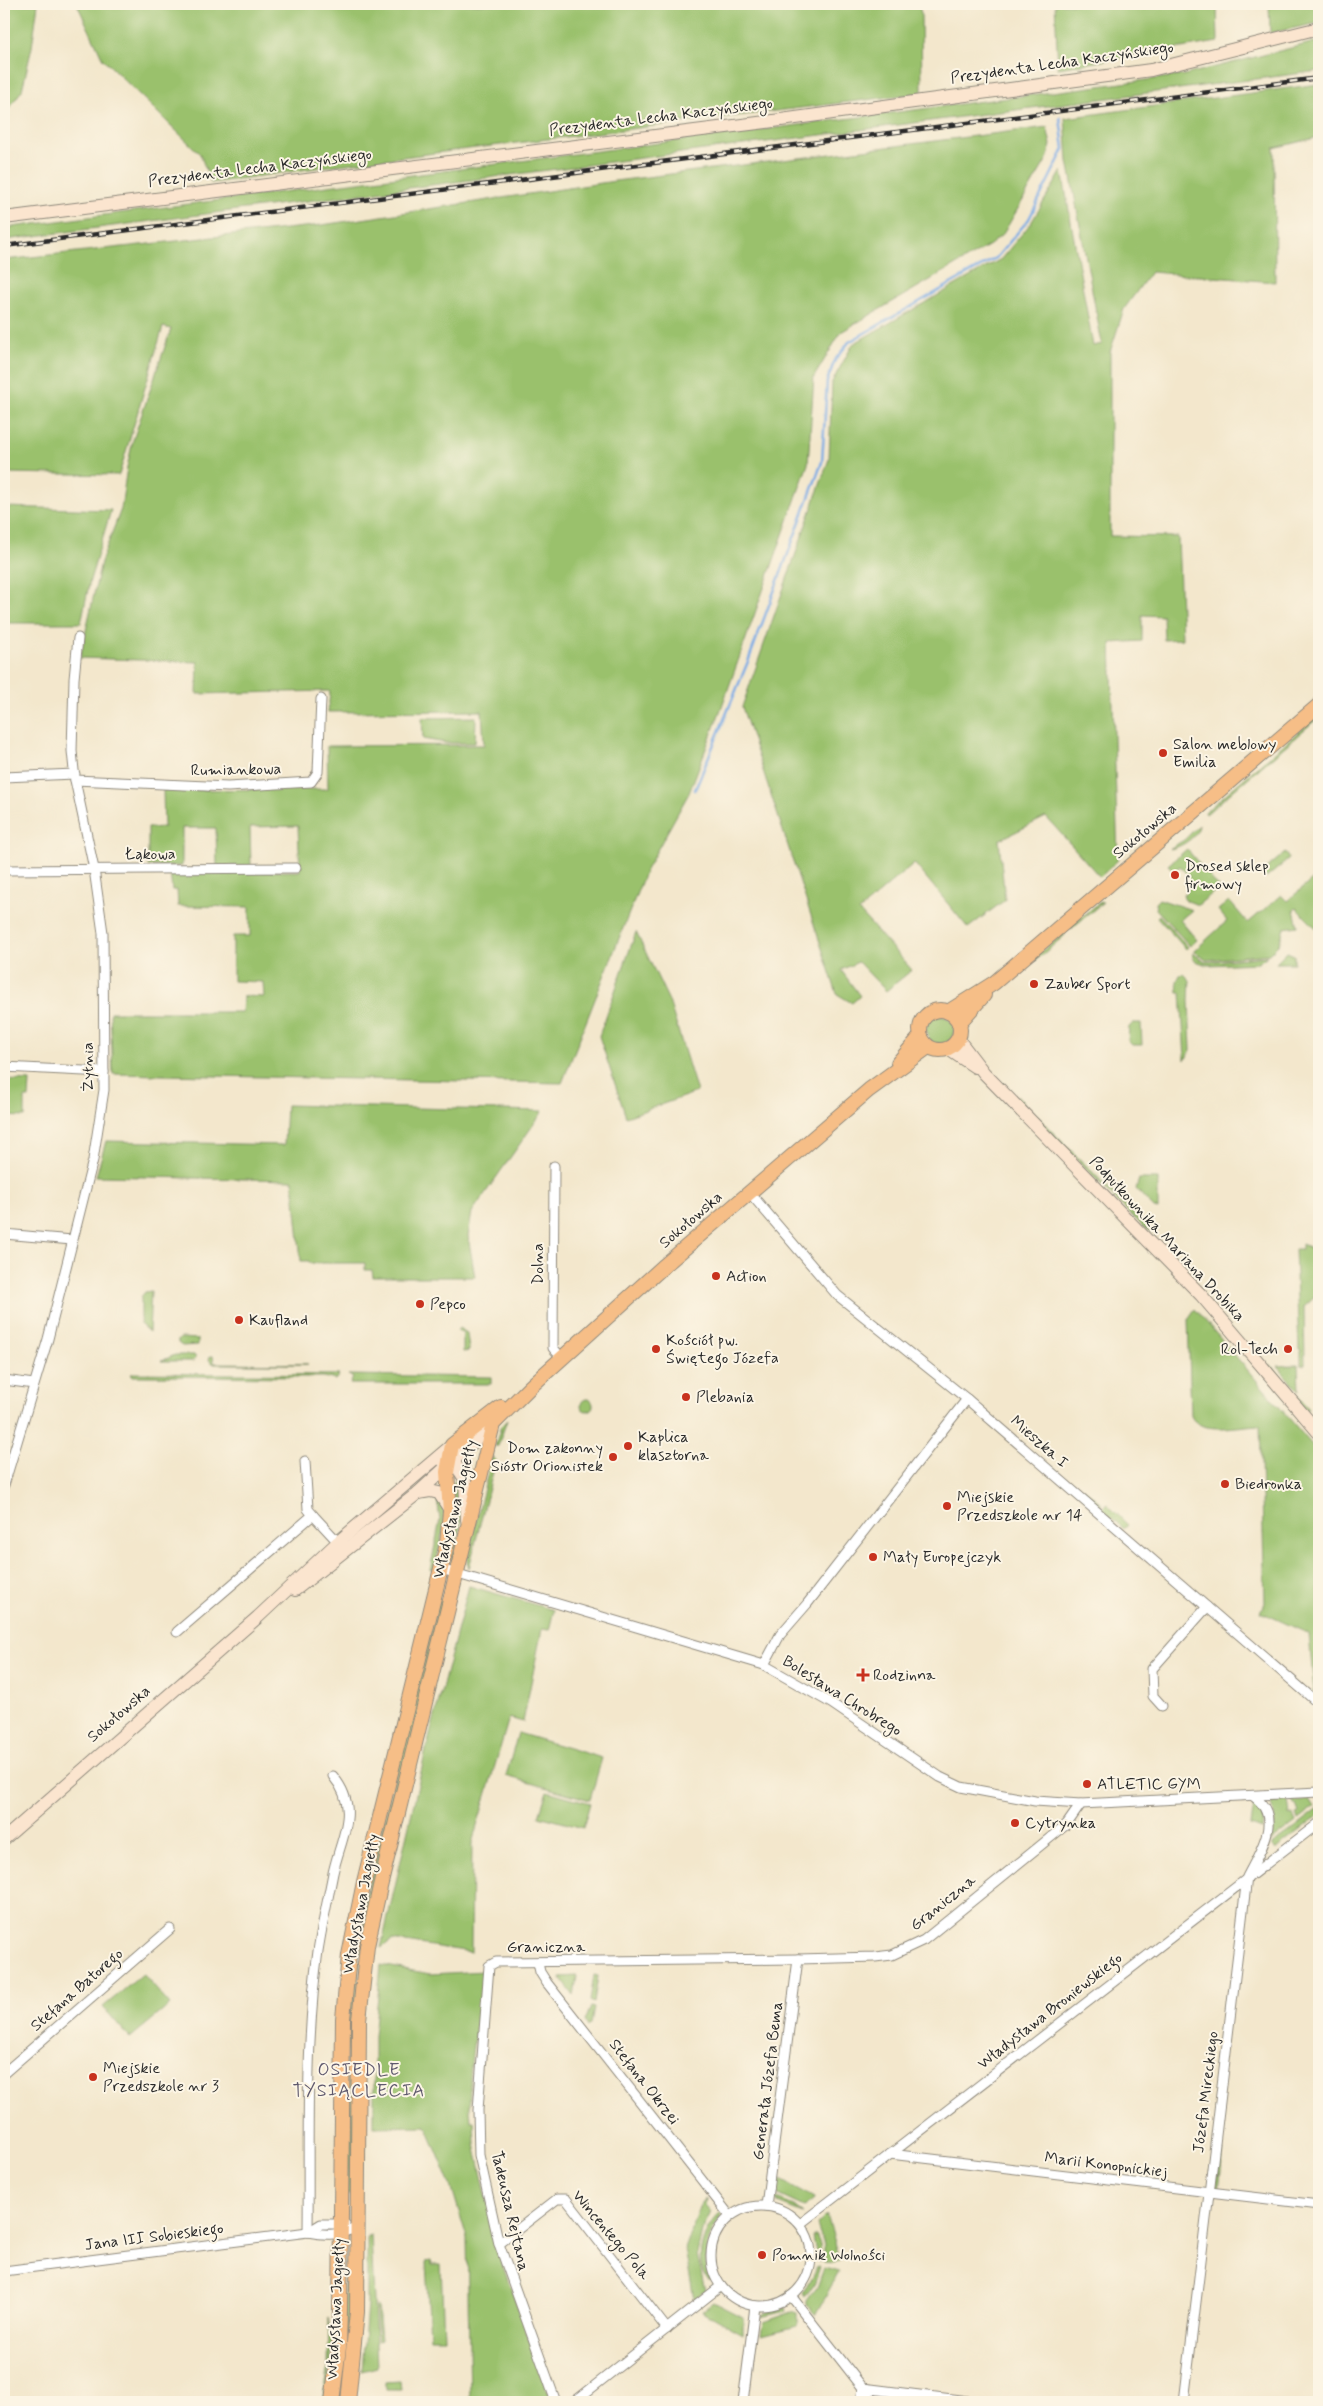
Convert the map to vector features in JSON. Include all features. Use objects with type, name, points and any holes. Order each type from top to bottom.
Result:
[{"type":"main road","name":"Prezydenta Lecha Kaczyńskiego","points":[[4,218],[571,144],[766,122],[1143,71],[1319,28]]},
{"type":"main road","name":"Sokołowska","points":[[959,1023],[994,983],[1319,705]]},
{"type":"main road","name":"Sokołowska","points":[[948,1012],[994,983]]},
{"type":"main road","points":[[938,1010],[948,1012],[959,1023],[958,1039],[948,1049],[939,1050],[924,1042],[921,1024],[926,1016],[938,1010]]},
{"type":"main road","name":"Podpułkownika Mariana Drobika","points":[[958,1039],[984,1073],[1201,1295],[1319,1433]]},
{"type":"main road","name":"Sokołowska","points":[[258,1617],[306,1582],[418,1493],[562,1358],[924,1042]]},
{"type":"main road","name":"Podpułkownika Mariana Drobika","points":[[948,1049],[984,1073]]},
{"type":"main road","name":"Sokołowska","points":[[4,1839],[258,1617],[338,1542],[432,1461],[496,1410],[523,1394]]},
{"type":"main road","name":"Władysława Jagiełły","points":[[348,2402],[355,2336],[358,2227],[359,2020],[367,1946],[493,1424]]},
{"type":"main road","name":"Władysława Jagiełły","points":[[332,2402],[339,2347],[342,2019],[349,1955],[364,1882],[450,1528],[447,1472],[452,1445]]},
{"type":"main road","points":[[432,1461],[449,1462],[460,1469],[465,1479],[467,1537]]},
{"type":"main road","name":"Władysława Jagiełły","points":[[418,1493],[430,1491],[439,1493],[450,1511]]},
{"type":"street","name":"Żytnia","points":[[4,1485],[34,1384],[102,1116],[104,1072],[103,933],[94,869],[75,777],[72,751],[74,679],[78,638]]},
{"type":"street","name":"Rumiankowa","points":[[75,777],[228,787],[311,782],[318,772],[321,699]]},
{"type":"street","points":[[4,777],[75,777]]},
{"type":"street","name":"Łąkowa","points":[[4,870],[296,868]]},
{"type":"street","points":[[4,1067],[104,1072]]},
{"type":"street","name":"Dolna","points":[[554,1166],[553,1348],[562,1358]]},
{"type":"street","name":"Mieszka I","points":[[750,1193],[837,1295],[967,1399],[1319,1704]]},
{"type":"street","points":[[4,1234],[72,1240]]},
{"type":"street","points":[[4,1380],[34,1384]]},
{"type":"street","points":[[764,1665],[780,1635],[807,1604],[967,1399]]},
{"type":"street","points":[[305,1462],[308,1509],[338,1542]]},
{"type":"street","points":[[177,1632],[313,1515]]},
{"type":"street","name":"Bolesława Chrobrego","points":[[441,1569],[764,1665],[831,1703],[947,1780],[961,1786],[998,1795],[1081,1804]]},
{"type":"street","points":[[1162,1706],[1153,1696],[1152,1669],[1207,1607]]},
{"type":"street","points":[[308,2232],[310,2063],[316,1975],[334,1868],[349,1811],[345,1794],[333,1776]]},
{"type":"street","points":[[1081,1804],[1319,1792]]},
{"type":"street","name":"Józefa Mireckiego","points":[[1184,2402],[1247,1877],[1269,1825],[1269,1815],[1265,1807],[1253,1796]]},
{"type":"street","name":"Graniczna","points":[[496,1962],[538,1963],[875,1957],[907,1950],[924,1940],[1067,1824],[1081,1804]]},
{"type":"street","name":"Władysława Broniewskiego","points":[[800,2224],[1319,1823]]},
{"type":"street","name":"Stefana Batorego","points":[[4,2073],[170,1929]]},
{"type":"street","name":"Generała Józefa Bema","points":[[766,2206],[798,1959]]},
{"type":"street","name":"Tadeusza Rejtana","points":[[496,1962],[489,1966],[488,1972],[478,2110],[479,2155],[500,2244],[556,2402]]},
{"type":"street","name":"Stefana Okrzei","points":[[538,1963],[540,1972],[547,1983],[730,2216]]},
{"type":"street","name":"Marii Konopnickiej","points":[[890,2154],[1319,2205]]},
{"type":"street","name":"Wincentego Pola","points":[[500,2244],[557,2199],[566,2199],[667,2328]]},
{"type":"street","points":[[766,2206],[784,2212],[800,2224],[810,2245],[810,2265],[803,2283],[791,2296],[771,2305],[755,2306],[741,2302],[721,2286],[713,2270],[712,2246],[719,2228],[730,2216],[748,2209],[766,2206]]},
{"type":"street","name":"Jana III Sobieskiego","points":[[4,2271],[308,2232],[320,2224],[341,2228],[358,2227]]},
{"type":"street","points":[[574,2402],[721,2286]]},
{"type":"street","points":[[791,2296],[874,2402]]},
{"type":"street","points":[[744,2402],[755,2306]]},
{"type":"street","points":[[861,2402],[863,2388]]},
{"type":"street","points":[[863,2388],[976,2402]]},
{"type":"green space","points":[[4,4],[38,4],[32,47],[22,90],[4,115]]},
{"type":"green space","points":[[77,4],[918,4],[921,13],[922,93],[330,166],[211,183],[200,154],[103,59]]},
{"type":"green space","points":[[1055,4],[1217,4],[1218,42],[1058,68]]},
{"type":"green space","points":[[1269,4],[1319,4],[1319,23],[1270,33]]},
{"type":"green space","points":[[1319,41],[1319,71],[4,240],[4,228],[1184,75]]},
{"type":"green space","points":[[1319,84],[1319,137],[1274,148],[1275,282],[1151,272],[1124,309],[1110,352],[1110,536],[1178,537],[1182,639],[1164,640],[1163,616],[1142,615],[1142,641],[1111,643],[1118,860],[1100,877],[1046,817],[999,840],[1005,900],[968,928],[914,863],[859,911],[912,970],[886,991],[858,962],[841,970],[860,996],[852,1003],[837,994],[742,707],[829,459],[832,382],[853,344],[1001,259],[1031,223],[1062,171],[1093,346],[1102,344],[1068,161],[1065,118]]},
{"type":"green space","points":[[1047,127],[1051,145],[1047,159],[1003,234],[990,245],[841,332],[814,377],[808,464],[721,709],[689,793],[646,870],[562,1083],[113,1074],[110,1012],[242,1012],[243,996],[264,997],[263,982],[233,981],[233,936],[250,936],[250,907],[178,906],[177,890],[172,890],[170,873],[300,871],[298,826],[250,827],[251,866],[217,866],[216,828],[182,828],[182,866],[148,866],[148,828],[164,827],[163,790],[328,789],[327,746],[484,745],[482,711],[328,712],[330,691],[197,694],[198,662],[80,658],[101,562],[121,509],[133,440],[171,329],[163,327],[119,475],[4,473],[4,260],[322,225],[615,181]]},
{"type":"green space","points":[[4,507],[111,510],[90,580],[81,623],[4,623]]},
{"type":"green space","points":[[1319,714],[1319,717],[1206,814],[1205,812]]},
{"type":"green space","points":[[476,717],[475,743],[446,743],[423,739],[422,718]]},
{"type":"green space","points":[[1199,825],[1192,838],[1178,847],[1169,849],[1184,840]]},
{"type":"green space","points":[[1187,849],[1219,888],[1198,905],[1185,900],[1183,895],[1189,889],[1184,883],[1190,877],[1180,866],[1174,871],[1168,865]]},
{"type":"green space","points":[[1285,853],[1289,859],[1266,878],[1261,873]]},
{"type":"green space","points":[[1317,876],[1319,879],[1319,928],[1316,928],[1296,908],[1294,910],[1298,926],[1284,928],[1279,944],[1269,954],[1206,960],[1194,951],[1227,921],[1218,910],[1229,901],[1248,923],[1281,895],[1287,901]]},
{"type":"green space","points":[[1159,899],[1192,910],[1180,920],[1197,940],[1190,946],[1156,909],[1155,903]]},
{"type":"green space","points":[[1100,902],[1103,902],[1071,929],[1072,925]]},
{"type":"green space","points":[[1159,915],[1188,947],[1186,949],[1157,917]]},
{"type":"green space","points":[[636,932],[669,1001],[697,1092],[626,1117],[599,1036]]},
{"type":"green space","points":[[1063,934],[1065,935],[1035,961],[1033,958]]},
{"type":"green space","points":[[1287,952],[1294,955],[1294,963],[1276,963]]},
{"type":"green space","points":[[1193,953],[1205,962],[1267,956],[1258,963],[1207,965],[1193,960]]},
{"type":"green space","points":[[1184,974],[1190,980],[1191,1050],[1185,1060],[1181,992],[1178,992],[1177,981],[1180,975]]},
{"type":"green space","points":[[940,1016],[950,1020],[954,1030],[950,1040],[940,1044],[930,1040],[926,1030],[930,1020]]},
{"type":"green space","points":[[1133,1023],[1141,1023],[1142,1045],[1132,1045],[1128,1041],[1129,1027]]},
{"type":"green space","points":[[4,1080],[30,1081],[29,1098],[25,1098],[25,1117],[4,1116]]},
{"type":"green space","points":[[1017,1096],[1152,1232],[1143,1227],[1017,1099]]},
{"type":"green space","points":[[286,1105],[543,1111],[472,1212],[468,1236],[475,1277],[373,1277],[372,1270],[365,1270],[365,1263],[309,1263],[309,1261],[301,1261],[293,1180],[96,1176],[106,1141],[284,1145]]},
{"type":"green space","points":[[1139,1179],[1158,1179],[1158,1209],[1154,1208],[1136,1189]]},
{"type":"green space","points":[[1302,1244],[1319,1252],[1319,1293],[1304,1307],[1305,1365],[1301,1365],[1301,1350],[1299,1350],[1295,1249],[1302,1249]]},
{"type":"green space","points":[[151,1291],[149,1332],[141,1325],[141,1297],[145,1292]]},
{"type":"green space","points":[[1195,1309],[1319,1453],[1319,1697],[1314,1693],[1309,1634],[1261,1612],[1265,1603],[1260,1425],[1212,1428],[1196,1422],[1191,1416],[1188,1319]]},
{"type":"green space","points":[[459,1328],[467,1333],[469,1351],[463,1352],[463,1332],[457,1331]]},
{"type":"green space","points":[[181,1338],[198,1339],[198,1345],[182,1346],[178,1343],[178,1340]]},
{"type":"green space","points":[[175,1355],[194,1355],[196,1358],[193,1361],[161,1361]]},
{"type":"green space","points":[[210,1356],[213,1356],[214,1363],[308,1364],[214,1364],[209,1360]]},
{"type":"green space","points":[[1270,1364],[1309,1409],[1306,1410],[1269,1366]]},
{"type":"green space","points":[[1298,1365],[1299,1391],[1277,1366]]},
{"type":"green space","points":[[132,1373],[339,1375],[335,1380],[324,1377],[131,1376]]},
{"type":"green space","points":[[349,1375],[491,1377],[491,1384],[350,1384],[353,1378]]},
{"type":"green space","points":[[587,1399],[593,1405],[587,1411],[581,1405]]},
{"type":"green space","points":[[507,1420],[498,1446],[495,1446],[501,1426]]},
{"type":"green space","points":[[492,1456],[496,1460],[469,1568],[467,1562],[468,1554]]},
{"type":"green space","points":[[459,1478],[462,1516],[453,1565],[450,1555],[454,1482]]},
{"type":"green space","points":[[1084,1488],[1102,1504],[1099,1507],[1080,1490]]},
{"type":"green space","points":[[437,1499],[443,1504],[445,1520],[435,1569],[430,1570],[440,1520]]},
{"type":"green space","points":[[1107,1504],[1128,1525],[1124,1529],[1101,1509]]},
{"type":"green space","points":[[469,1586],[554,1610],[549,1630],[542,1629],[523,1722],[509,1718],[472,1843],[471,1952],[392,1940],[381,1948],[426,1750]]},
{"type":"green space","points":[[439,1599],[445,1600],[362,1953],[355,1952],[364,1902]]},
{"type":"green space","points":[[518,1733],[602,1758],[590,1800],[506,1776]]},
{"type":"green space","points":[[547,1791],[590,1803],[583,1828],[539,1816]]},
{"type":"green space","points":[[1292,1800],[1309,1800],[1314,1808],[1298,1820],[1296,1814],[1299,1813]]},
{"type":"green space","points":[[1288,1801],[1290,1816],[1293,1815],[1296,1822],[1270,1842],[1273,1831],[1274,1812],[1270,1802]]},
{"type":"green space","points":[[1254,1802],[1264,1817],[1262,1830],[1251,1826]]},
{"type":"green space","points":[[1319,1809],[1319,1816],[1276,1849],[1272,1845]]},
{"type":"green space","points":[[354,1959],[360,1960],[353,2194],[347,2195],[348,2028]]},
{"type":"green space","points":[[381,1965],[430,1974],[485,1971],[471,2064],[471,2121],[474,2121],[475,2144],[500,2258],[550,2398],[549,2402],[470,2402],[467,2238],[451,2185],[426,2126],[374,2127],[374,2036]]},
{"type":"green space","points":[[143,1974],[170,2005],[130,2038],[103,2007]]},
{"type":"green space","points":[[594,1975],[598,1976],[594,2003],[590,2001]]},
{"type":"green space","points":[[577,1976],[574,1996],[560,1977]]},
{"type":"green space","points":[[591,2007],[594,2008],[591,2024],[588,2027],[585,2021]]},
{"type":"green space","points":[[1223,2151],[1219,2190],[1216,2186],[1220,2152]]},
{"type":"green space","points":[[781,2180],[814,2199],[804,2207],[778,2195],[777,2184]]},
{"type":"green space","points":[[706,2198],[705,2205],[711,2212],[702,2231],[697,2254],[705,2291],[694,2299],[685,2249],[700,2207]]},
{"type":"green space","points":[[774,2198],[794,2206],[803,2213],[778,2203]]},
{"type":"green space","points":[[721,2213],[722,2215],[707,2246],[706,2262],[710,2280],[707,2280],[701,2263],[702,2245],[709,2227]]},
{"type":"green space","points":[[827,2215],[840,2260],[834,2263],[824,2262],[824,2245],[817,2225]]},
{"type":"green space","points":[[371,2235],[377,2367],[362,2371],[367,2304],[367,2236]]},
{"type":"green space","points":[[816,2235],[820,2244],[821,2261],[817,2259],[813,2236]]},
{"type":"green space","points":[[431,2261],[432,2265],[441,2265],[444,2338],[430,2338],[426,2262]]},
{"type":"green space","points":[[353,2262],[352,2304],[343,2402],[337,2402],[346,2263]]},
{"type":"green space","points":[[332,2263],[335,2265],[331,2289],[329,2289],[329,2265]]},
{"type":"green space","points":[[820,2267],[814,2284],[805,2297],[803,2293],[816,2268]]},
{"type":"green space","points":[[824,2268],[839,2272],[815,2315],[807,2305],[807,2301],[818,2285]]},
{"type":"green space","points":[[714,2302],[743,2317],[743,2334],[702,2311]]},
{"type":"green space","points":[[378,2306],[381,2340],[378,2341],[376,2307]]},
{"type":"green space","points":[[786,2306],[787,2311],[760,2317],[766,2312]]},
{"type":"green space","points":[[792,2312],[797,2314],[797,2326],[762,2335],[764,2322]]},
{"type":"green space","points":[[329,2317],[333,2342],[326,2402],[322,2402],[328,2371]]},
{"type":"green space","points":[[400,2381],[401,2390],[385,2390],[385,2382]]},
{"type":"waterway","points":[[695,790],[749,659],[822,462],[827,381],[835,360],[849,342],[996,258],[1029,219],[1064,149],[1060,118]]},
{"type":"railway","points":[[4,246],[1319,78]]},
{"type":"place","name":"Salon meblowy Emilia","points":[[1163,753]]},
{"type":"place","name":"Drosed sklep firmowy","points":[[1175,875]]},
{"type":"place","name":"Zauber Sport","points":[[1034,984]]},
{"type":"place","name":"Action","points":[[716,1276]]},
{"type":"place","name":"Pepco","points":[[420,1304]]},
{"type":"place","name":"Kaufland","points":[[239,1320]]},
{"type":"place","name":"Kościół pw. Świętego Józefa","points":[[656,1349]]},
{"type":"place","name":"Rol-Tech","points":[[1288,1349]]},
{"type":"place","name":"Plebania","points":[[686,1397]]},
{"type":"place","name":"Kaplica klasztorna","points":[[628,1446]]},
{"type":"place","name":"Dom zakonny Sióstr Orionistek","points":[[613,1457]]},
{"type":"place","name":"Biedronka","points":[[1225,1484]]},
{"type":"place","name":"Miejskie Przedszkole nr 14","points":[[947,1506]]},
{"type":"place","name":"Mały Europejczyk","points":[[873,1557]]},
{"type":"place","name":"Rodzinna","points":[[863,1675]]},
{"type":"place","name":"ATLETIC GYM","points":[[1087,1784]]},
{"type":"place","name":"Cytrynka","points":[[1015,1823]]},
{"type":"place","name":"Miejskie Przedszkole nr 3","points":[[93,2077]]},
{"type":"place","name":"Pomnik Wolności","points":[[762,2255]]},
{"type":"district","name":"OSIEDLE TYSIĄCLECIA","points":[[359,2080]]}]
